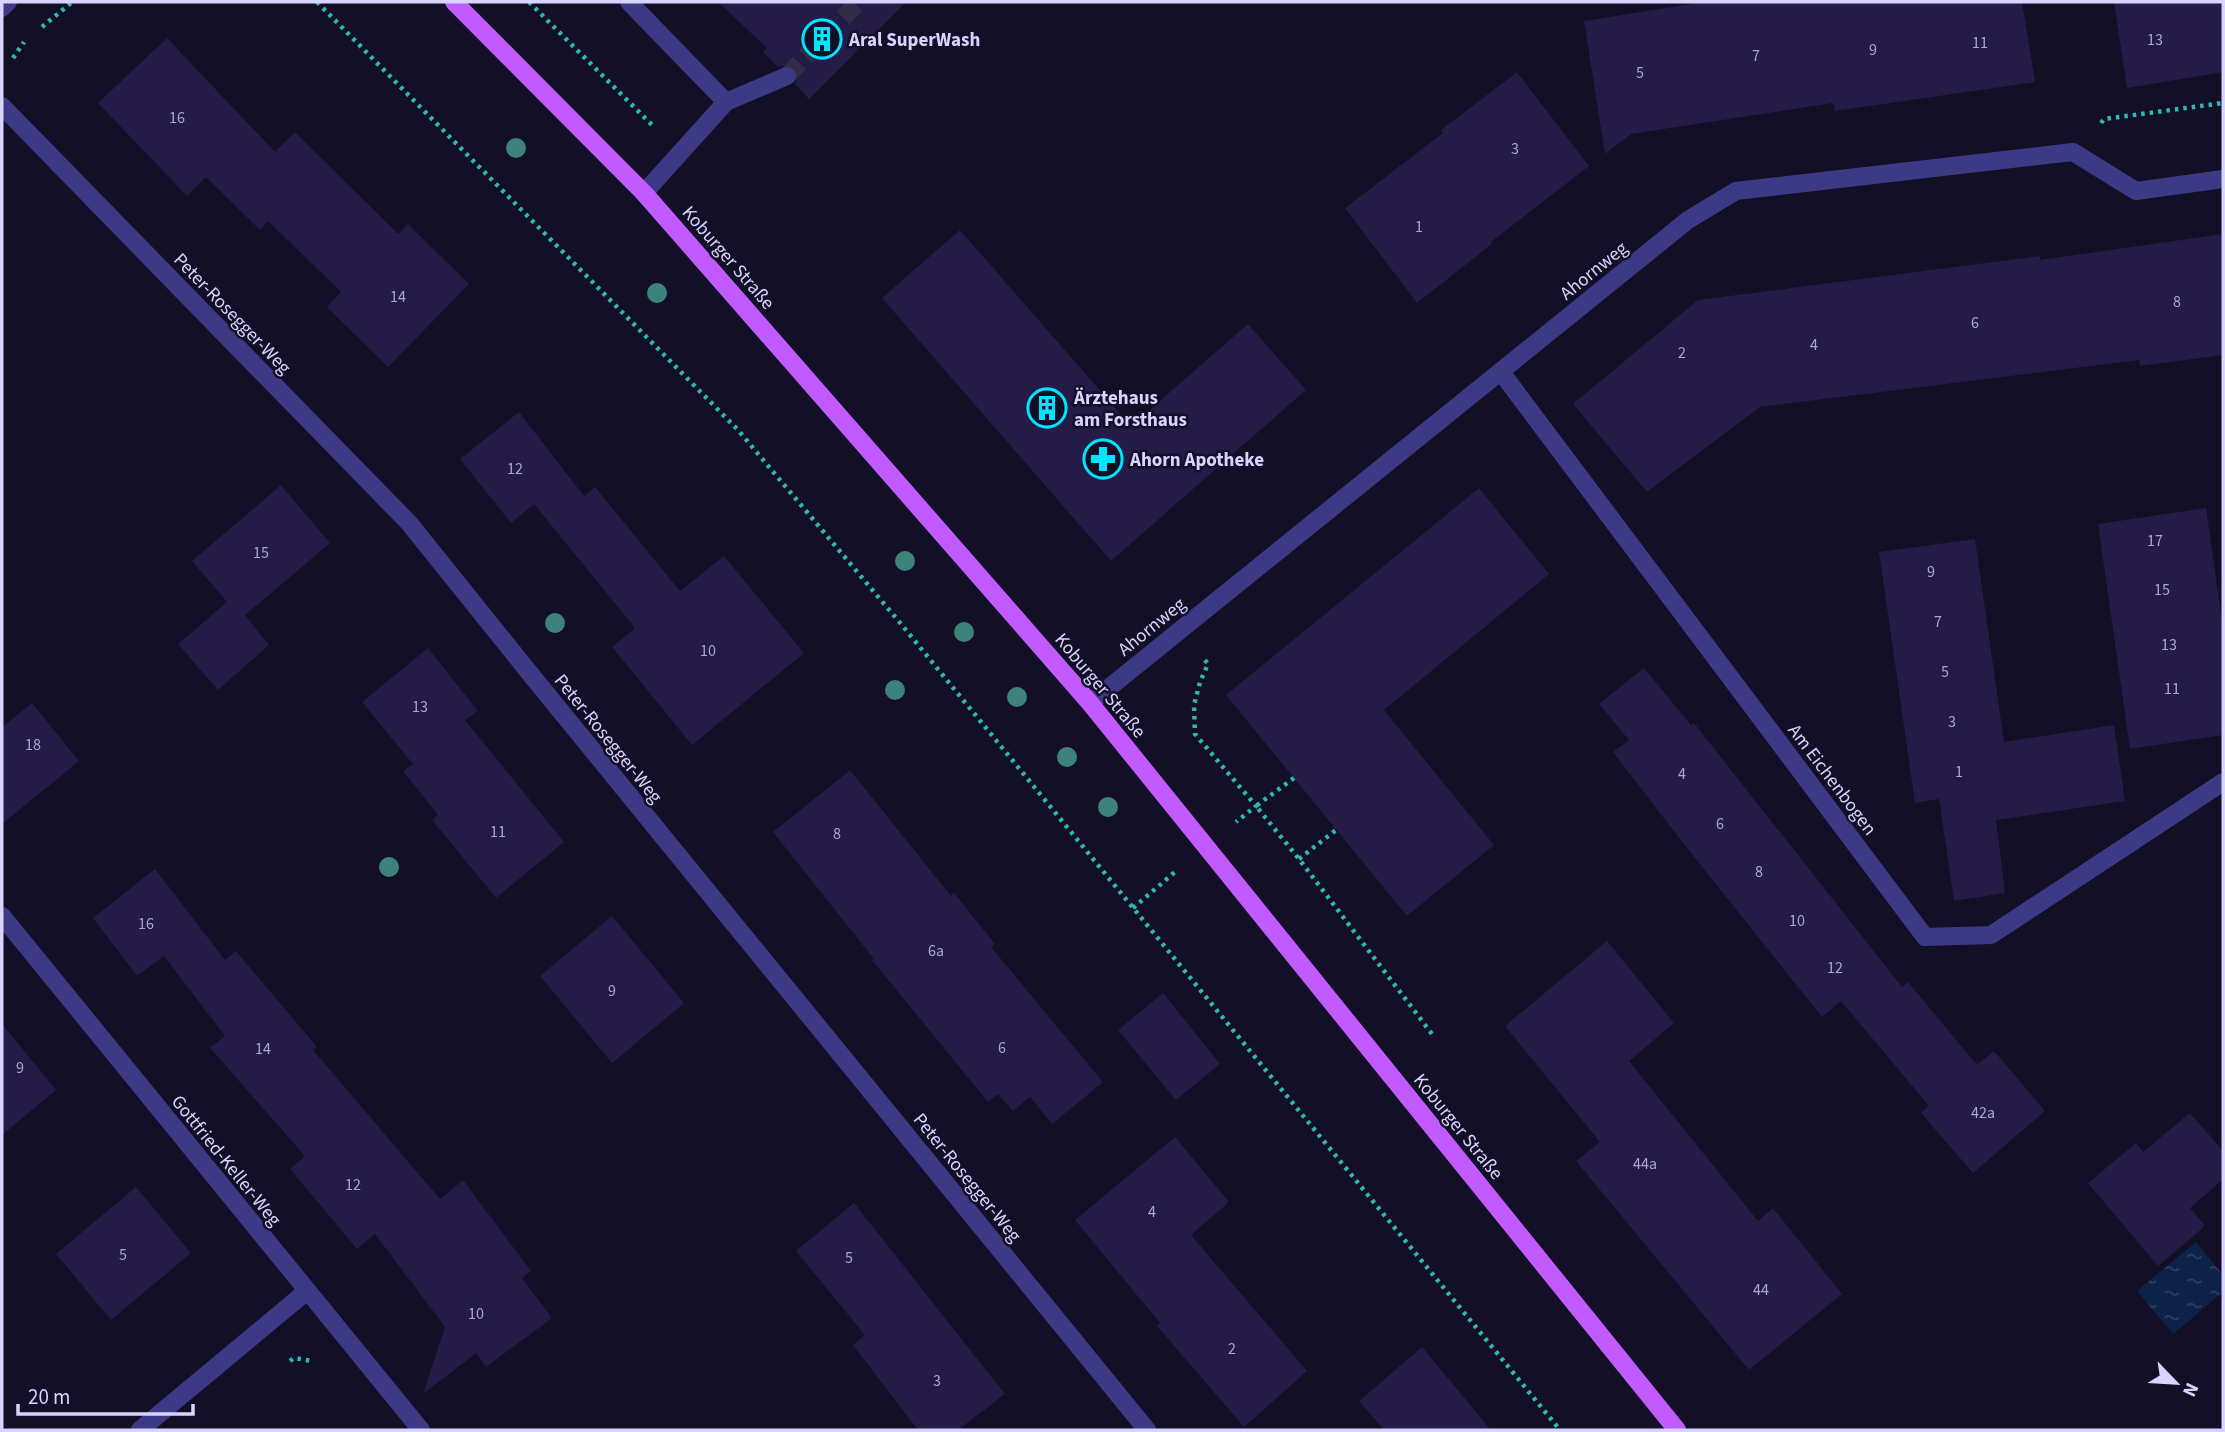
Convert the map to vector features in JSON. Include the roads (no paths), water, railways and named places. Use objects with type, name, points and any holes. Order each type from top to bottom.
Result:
[{"type":"main road","name":"Koburger Straße","points":[[454,2],[644,193],[1090,703],[1677,1430]]},
{"type":"street","points":[[2,8],[8,2]]},
{"type":"street","points":[[629,2],[726,102]]},
{"type":"street","points":[[644,193],[726,102],[787,76]]},
{"type":"street","name":"Peter-Rosegger-Weg","points":[[2,106],[409,523],[1147,1430]]},
{"type":"street","name":"Ahornweg","points":[[1090,703],[1688,220],[1736,191],[2073,152],[2136,191],[2223,179]]},
{"type":"street","name":"Am Eichenbogen","points":[[1501,372],[1925,937],[1991,935],[2223,782]]},
{"type":"street","name":"Gottfried-Keller-Weg","points":[[2,916],[421,1430]]},
{"type":"street","points":[[140,1430],[307,1292]]},
{"type":"water","points":[[2196,1242],[2223,1275],[2223,1292],[2173,1334],[2137,1291]]},
{"type":"tunnel","points":[[787,76],[858,2]]},
{"type":"place","name":"Aral SuperWash","points":[[822,39]]},
{"type":"place","name":"Ärztehaus am Forsthaus","points":[[1047,408]]},
{"type":"place","name":"Ahorn Apotheke","points":[[1103,459]]}]
